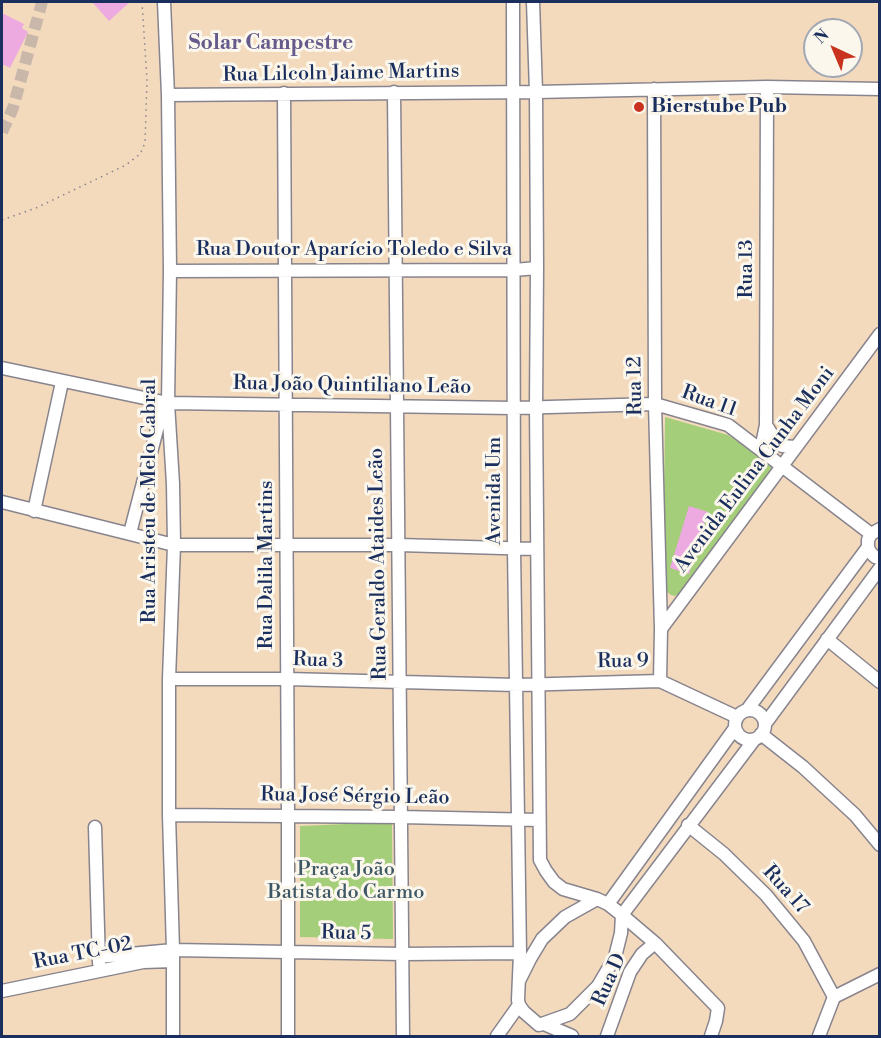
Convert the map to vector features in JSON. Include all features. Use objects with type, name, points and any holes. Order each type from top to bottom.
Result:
[{"type":"street","name":"Rua Aristeu de Melo Cabral","points":[[164,2],[168,95],[170,271],[167,403],[173,484],[174,545],[169,679],[173,1036]]},
{"type":"street","name":"Avenida Um","points":[[513,2],[514,549],[519,1005]]},
{"type":"street","name":"Avenida Um","points":[[533,2],[536,92],[540,860],[554,882],[563,889],[602,901]]},
{"type":"street","points":[[536,92],[767,87],[879,89]]},
{"type":"street","name":"Rua 13","points":[[761,449],[766,425],[767,87]]},
{"type":"street","name":"Rua 12","points":[[654,90],[655,404],[661,629],[660,681]]},
{"type":"street","name":"Rua Geraldo Ataides Leão","points":[[394,92],[403,1036]]},
{"type":"street","name":"Rua Lilcoln Jaime Martins","points":[[168,95],[536,92]]},
{"type":"street","name":"Rua Dalila Martins","points":[[284,93],[288,1036]]},
{"type":"street","name":"Rua Doutor Aparício Toledo e Silva","points":[[170,271],[514,270],[537,268]]},
{"type":"street","name":"Avenida Eulina Cunha Moni","points":[[661,629],[879,334]]},
{"type":"street","name":"Rua João Quintiliano Leão","points":[[2,368],[167,403],[536,407]]},
{"type":"street","points":[[34,511],[62,382]]},
{"type":"street","points":[[130,533],[160,414],[167,403]]},
{"type":"street","name":"Rua 11","points":[[536,407],[655,404],[728,425],[781,466],[875,531]]},
{"type":"street","points":[[766,425],[782,446],[795,447]]},
{"type":"street","points":[[2,502],[174,545],[399,545],[537,549]]},
{"type":"street","points":[[875,531],[868,540],[868,547],[870,552],[879,558]]},
{"type":"street","points":[[519,981],[542,939],[566,917],[602,901],[868,547]]},
{"type":"street","points":[[531,1036],[542,1024],[570,1014],[598,986],[615,957],[621,933],[622,915],[760,732],[879,568]]},
{"type":"street","points":[[827,639],[879,681]]},
{"type":"street","name":"Rua 3","points":[[169,679],[538,684]]},
{"type":"street","name":"Rua 9","points":[[538,684],[660,681],[739,718]]},
{"type":"street","points":[[755,710],[760,713],[763,717],[760,732],[748,740],[742,738],[737,734],[739,718],[755,710]]},
{"type":"street","points":[[760,732],[803,767],[855,815],[879,845]]},
{"type":"street","name":"Rua José Sérgio Leão","points":[[169,815],[539,820]]},
{"type":"street","name":"Rua 17","points":[[688,825],[724,854],[766,895],[804,941],[834,996]]},
{"type":"street","points":[[95,827],[99,963]]},
{"type":"street","name":"Rua D","points":[[602,901],[655,943],[718,1008],[711,1036]]},
{"type":"street","name":"Rua D","points":[[607,1036],[630,972],[642,954],[655,943]]},
{"type":"street","name":"Rua 5","points":[[173,956],[519,952]]},
{"type":"street","name":"Rua TC-02","points":[[2,991],[99,963],[143,962],[173,956]]},
{"type":"street","points":[[819,1036],[834,996],[879,974]]},
{"type":"street","points":[[496,1036],[519,1005],[524,1012],[542,1024],[572,1036]]},
{"type":"path","points":[[2,220],[36,208],[126,165],[140,154],[145,143],[147,80],[142,2]]},
{"type":"green space","points":[[665,417],[728,435],[775,467],[681,594],[674,596],[666,591],[663,585]]},
{"type":"green space","name":"Praça João Batista do Carmo","points":[[392,822],[393,939],[300,937],[300,826]]},
{"type":"building","points":[[92,2],[130,2],[109,21]]},
{"type":"building","points":[[2,13],[24,24],[22,28],[28,32],[10,68],[2,64]]},
{"type":"building","points":[[689,506],[708,512],[689,574],[670,568]]},
{"type":"tunnel","points":[[2,132],[13,108],[42,2]]},
{"type":"place","name":"Bierstube Pub","points":[[639,107]]},
{"type":"district","name":"Solar Campestre","points":[[271,44]]}]
